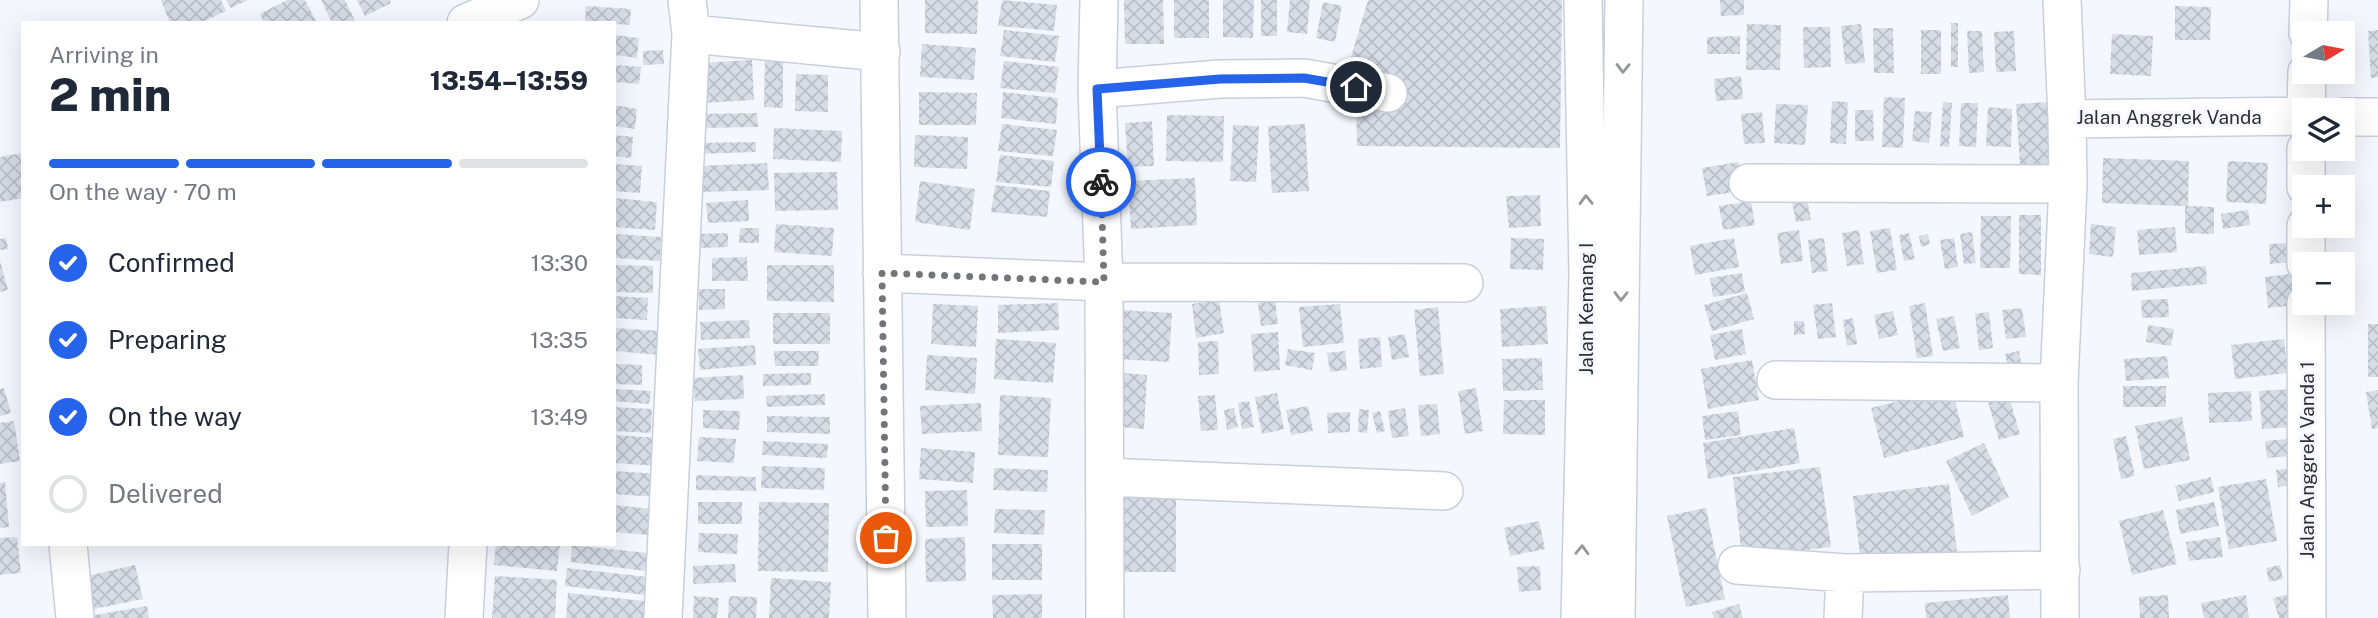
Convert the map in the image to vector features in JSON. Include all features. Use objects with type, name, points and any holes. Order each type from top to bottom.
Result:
[{"type":"street","points":[[471,21],[520,0]]},
{"type":"street","points":[[879,0],[887,618]]},
{"type":"street","points":[[1099,0],[1097,89],[1104,282],[1105,618]]},
{"type":"street","name":"Jalan Kemang I","points":[[1580,618],[1588,274],[1583,0]]},
{"type":"street","name":"Jalan Kemang I","points":[[1616,618],[1624,0]]},
{"type":"street","name":"Jalan Anggrek Vanda","points":[[2062,0],[2067,119],[2292,116]]},
{"type":"street","points":[[2308,21],[2309,0]]},
{"type":"street","points":[[663,618],[689,17],[881,51]]},
{"type":"street","points":[[1097,89],[1220,79],[1304,78],[1339,85]]},
{"type":"street","points":[[2355,117],[2378,117]]},
{"type":"street","points":[[2060,618],[2059,383],[2068,184],[2067,119]]},
{"type":"street","points":[[1748,183],[2068,184]]},
{"type":"street","points":[[882,273],[1104,282],[1464,283]]},
{"type":"street","name":"Jalan Anggrek Vanda 1","points":[[2306,315],[2307,618]]},
{"type":"street","points":[[1776,380],[2059,383]]},
{"type":"street","points":[[1105,477],[1444,491]]},
{"type":"street","points":[[68,546],[75,618]]},
{"type":"street","points":[[464,618],[468,546]]},
{"type":"street","points":[[1737,565],[1845,573],[2061,570]]},
{"type":"street","points":[[1843,618],[1845,573]]},
{"type":"building","points":[[161,0],[221,0],[226,11],[204,21],[169,21]]},
{"type":"building","points":[[226,0],[248,0],[231,8]]},
{"type":"building","points":[[287,0],[305,0],[316,21],[263,21],[260,14]]},
{"type":"building","points":[[321,0],[345,0],[355,21],[331,21]]},
{"type":"building","points":[[357,0],[390,0],[391,3],[365,16]]},
{"type":"building","points":[[925,0],[978,0],[977,34],[925,33]]},
{"type":"building","points":[[1002,0],[1057,5],[1054,31],[998,26]]},
{"type":"building","points":[[1124,0],[1163,0],[1164,44],[1125,44]]},
{"type":"building","points":[[1174,0],[1209,0],[1209,38],[1174,38]]},
{"type":"building","points":[[1223,0],[1254,0],[1253,38],[1223,37]]},
{"type":"building","points":[[1261,0],[1277,0],[1277,36],[1261,36]]},
{"type":"building","points":[[1290,0],[1310,0],[1307,34],[1287,32]]},
{"type":"building","points":[[1368,0],[1562,0],[1560,148],[1357,146],[1356,97],[1346,74]]},
{"type":"building","points":[[1720,0],[1744,0],[1744,15],[1721,16]]},
{"type":"building","points":[[1323,2],[1342,6],[1335,42],[1316,38]]},
{"type":"building","points":[[586,6],[631,9],[630,25],[616,24],[616,21],[585,21]]},
{"type":"building","points":[[2175,6],[2211,7],[2210,40],[2175,40]]},
{"type":"building","points":[[1951,23],[1958,23],[1958,67],[1951,67]]},
{"type":"building","points":[[1747,24],[1781,25],[1780,70],[1746,70]]},
{"type":"building","points":[[1861,24],[1865,63],[1845,64],[1841,26]]},
{"type":"building","points":[[1803,27],[1830,27],[1831,67],[1804,68]]},
{"type":"building","points":[[1873,28],[1893,28],[1894,73],[1874,73]]},
{"type":"building","points":[[1004,30],[1059,36],[1055,62],[1000,56]]},
{"type":"building","points":[[1921,30],[1941,30],[1941,74],[1921,74]]},
{"type":"building","points":[[2378,30],[2378,77],[2371,78],[2368,31]]},
{"type":"building","points":[[1967,31],[1982,31],[1984,72],[1969,73]]},
{"type":"building","points":[[2014,31],[2016,71],[1996,72],[1994,32]]},
{"type":"building","points":[[2112,34],[2153,36],[2151,76],[2110,74]]},
{"type":"building","points":[[616,35],[639,38],[637,58],[616,55]]},
{"type":"building","points":[[1740,36],[1740,54],[1707,54],[1707,37]]},
{"type":"building","points":[[922,44],[976,48],[974,80],[920,77]]},
{"type":"building","points":[[663,50],[664,64],[643,65],[643,51]]},
{"type":"building","points":[[765,56],[783,56],[783,108],[764,107]]},
{"type":"building","points":[[752,60],[754,100],[703,103],[700,63]]},
{"type":"building","points":[[1004,61],[1059,67],[1055,93],[1000,88]]},
{"type":"building","points":[[616,65],[641,67],[639,84],[616,82]]},
{"type":"building","points":[[796,74],[828,75],[828,112],[795,111]]},
{"type":"building","points":[[1741,76],[1743,99],[1716,101],[1714,79]]},
{"type":"building","points":[[919,92],[977,93],[976,125],[919,125]]},
{"type":"building","points":[[1003,92],[1058,98],[1056,124],[1001,118]]},
{"type":"building","points":[[1884,97],[1905,98],[1903,148],[1882,147]]},
{"type":"building","points":[[1832,101],[1848,102],[1846,144],[1830,143]]},
{"type":"building","points":[[1943,102],[1952,103],[1949,147],[1940,146]]},
{"type":"building","points":[[2049,102],[2054,164],[2020,166],[2016,104]]},
{"type":"building","points":[[1961,103],[1978,103],[1976,147],[1959,146]]},
{"type":"building","points":[[1776,104],[1808,105],[1805,145],[1774,143]]},
{"type":"building","points":[[616,105],[637,109],[635,129],[616,126]]},
{"type":"building","points":[[1988,107],[2012,109],[2011,147],[1986,146]]},
{"type":"building","points":[[1855,110],[1873,110],[1874,141],[1855,141]]},
{"type":"building","points":[[1915,111],[1932,112],[1929,143],[1912,141]]},
{"type":"building","points":[[1762,112],[1765,143],[1744,144],[1741,114]]},
{"type":"building","points":[[757,113],[758,127],[698,128],[698,114]]},
{"type":"building","points":[[1167,115],[1224,116],[1223,162],[1166,161]]},
{"type":"building","points":[[1152,121],[1154,166],[1128,167],[1125,123]]},
{"type":"building","points":[[1002,124],[1057,130],[1053,156],[998,151]]},
{"type":"building","points":[[1305,124],[1309,191],[1272,193],[1268,126]]},
{"type":"building","points":[[1233,125],[1259,126],[1256,182],[1230,181]]},
{"type":"building","points":[[774,128],[842,131],[841,162],[773,159]]},
{"type":"building","points":[[616,135],[633,137],[631,158],[616,156]]},
{"type":"building","points":[[915,135],[968,137],[967,169],[914,167]]},
{"type":"building","points":[[756,142],[756,152],[696,154],[695,143]]},
{"type":"building","points":[[21,153],[21,198],[0,202],[0,157]]},
{"type":"building","points":[[1000,155],[1054,161],[1051,187],[996,182]]},
{"type":"building","points":[[2103,158],[2189,161],[2188,206],[2214,207],[2214,234],[2185,233],[2185,206],[2102,203]]},
{"type":"building","points":[[2228,161],[2268,163],[2266,204],[2226,202]]},
{"type":"building","points":[[1738,162],[1743,191],[1707,196],[1702,168]]},
{"type":"building","points":[[767,163],[769,190],[697,192],[696,166]]},
{"type":"building","points":[[616,164],[642,166],[640,193],[616,191]]},
{"type":"building","points":[[837,172],[838,210],[775,211],[774,173]]},
{"type":"building","points":[[1195,178],[1197,225],[1131,229],[1128,181]]},
{"type":"building","points":[[920,181],[975,189],[970,230],[915,222]]},
{"type":"building","points":[[995,185],[1050,191],[1047,217],[991,212]]},
{"type":"building","points":[[1806,194],[1811,220],[1796,222],[1791,197]]},
{"type":"building","points":[[1540,195],[1541,226],[1509,228],[1506,196]]},
{"type":"building","points":[[616,198],[657,202],[655,230],[616,227]]},
{"type":"building","points":[[748,200],[749,221],[708,223],[706,203]]},
{"type":"building","points":[[1751,201],[1755,225],[1723,230],[1719,206]]},
{"type":"building","points":[[2248,210],[2250,225],[2223,229],[2221,214]]},
{"type":"building","points":[[2019,215],[2041,215],[2041,275],[2019,274]]},
{"type":"building","points":[[1981,216],[2011,216],[2010,268],[1980,268]]},
{"type":"building","points":[[776,224],[834,228],[832,256],[774,252]]},
{"type":"building","points":[[2091,224],[2116,227],[2113,257],[2089,254]]},
{"type":"building","points":[[2175,227],[2177,252],[2139,255],[2137,230]]},
{"type":"building","points":[[740,228],[759,228],[759,243],[739,243]]},
{"type":"building","points":[[1890,228],[1897,270],[1877,273],[1870,231]]},
{"type":"building","points":[[1799,230],[1803,261],[1781,264],[1777,233]]},
{"type":"building","points":[[1859,230],[1864,264],[1847,266],[1842,233]]},
{"type":"building","points":[[1972,232],[1976,263],[1964,264],[1960,234]]},
{"type":"building","points":[[728,233],[728,247],[698,248],[697,234]]},
{"type":"building","points":[[1909,233],[1915,259],[1904,261],[1899,235]]},
{"type":"building","points":[[616,234],[661,237],[660,261],[616,258]]},
{"type":"building","points":[[1928,234],[1930,244],[1921,247],[1919,236]]},
{"type":"building","points":[[6,238],[8,249],[0,250],[0,239]]},
{"type":"building","points":[[1511,238],[1544,239],[1543,270],[1510,269]]},
{"type":"building","points":[[1734,238],[1739,267],[1695,275],[1690,246]]},
{"type":"building","points":[[1824,238],[1828,271],[1812,273],[1808,240]]},
{"type":"building","points":[[1954,238],[1958,267],[1945,269],[1940,240]]},
{"type":"building","points":[[2291,243],[2292,262],[2270,264],[2269,244]]},
{"type":"building","points":[[747,257],[748,281],[712,281],[712,258]]},
{"type":"building","points":[[0,261],[8,290],[0,292]]},
{"type":"building","points":[[616,265],[653,266],[653,293],[616,292]]},
{"type":"building","points":[[767,265],[834,265],[834,302],[767,301]]},
{"type":"building","points":[[2206,266],[2207,284],[2132,291],[2131,273]]},
{"type":"building","points":[[1742,273],[1745,292],[1713,297],[1710,278]]},
{"type":"building","points":[[2291,274],[2292,305],[2268,308],[2265,277]]},
{"type":"building","points":[[699,289],[725,289],[725,309],[699,310]]},
{"type":"building","points":[[1747,293],[1754,319],[1712,331],[1704,305]]},
{"type":"building","points":[[616,296],[648,298],[647,320],[616,318]]},
{"type":"building","points":[[2168,299],[2169,317],[2142,318],[2141,300]]},
{"type":"building","points":[[1219,300],[1224,333],[1196,338],[1192,304]]},
{"type":"building","points":[[1275,301],[1278,324],[1261,326],[1258,303]]},
{"type":"building","points":[[1058,303],[1059,330],[998,333],[998,305]]},
{"type":"building","points":[[1832,303],[1836,337],[1818,339],[1813,305]]},
{"type":"building","points":[[1925,303],[1933,356],[1917,358],[1909,306]]},
{"type":"building","points":[[933,304],[978,306],[976,347],[931,344]]},
{"type":"building","points":[[1340,304],[1344,343],[1303,347],[1299,307]]},
{"type":"building","points":[[1546,306],[1548,344],[1502,347],[1500,309]]},
{"type":"building","points":[[1438,307],[1444,374],[1420,376],[1414,310]]},
{"type":"building","points":[[2022,308],[2026,337],[2006,339],[2002,310]]},
{"type":"building","points":[[1121,310],[1172,313],[1169,362],[1118,359]]},
{"type":"building","points":[[1893,311],[1898,335],[1879,339],[1874,315]]},
{"type":"building","points":[[1989,312],[1993,348],[1979,350],[1975,314]]},
{"type":"building","points":[[773,313],[830,313],[830,344],[773,344]]},
{"type":"building","points":[[1954,316],[1960,348],[1943,351],[1936,319]]},
{"type":"building","points":[[1853,318],[1857,344],[1847,346],[1843,320]]},
{"type":"building","points":[[749,320],[750,338],[701,340],[700,322]]},
{"type":"building","points":[[1794,321],[1804,321],[1805,334],[1794,335]]},
{"type":"building","points":[[2368,324],[2378,324],[2378,377],[2368,377]]},
{"type":"building","points":[[2148,325],[2174,329],[2171,346],[2146,342]]},
{"type":"building","points":[[616,328],[662,331],[660,355],[616,351]]},
{"type":"building","points":[[1742,329],[1746,354],[1715,360],[1710,335]]},
{"type":"building","points":[[1278,332],[1280,370],[1254,372],[1251,334]]},
{"type":"building","points":[[1405,334],[1409,357],[1392,360],[1388,337]]},
{"type":"building","points":[[1380,337],[1382,367],[1360,369],[1358,339]]},
{"type":"building","points":[[996,339],[1056,343],[1053,383],[994,379]]},
{"type":"building","points":[[2284,339],[2288,373],[2235,379],[2231,345]]},
{"type":"building","points":[[1218,341],[1219,374],[1199,375],[1198,342]]},
{"type":"building","points":[[755,345],[756,365],[700,370],[698,349]]},
{"type":"building","points":[[1288,349],[1315,353],[1312,370],[1285,365]]},
{"type":"building","points":[[774,351],[819,351],[818,366],[775,366]]},
{"type":"building","points":[[1345,351],[1347,370],[1330,372],[1327,353]]},
{"type":"building","points":[[2019,351],[2022,367],[2009,370],[2005,354]]},
{"type":"building","points":[[927,355],[977,358],[975,394],[925,390]]},
{"type":"building","points":[[2167,356],[2169,378],[2126,381],[2124,359]]},
{"type":"building","points":[[1542,358],[1543,390],[1503,391],[1502,359]]},
{"type":"building","points":[[1752,360],[1759,400],[1708,409],[1701,369]]},
{"type":"building","points":[[616,364],[642,365],[642,385],[616,384]]},
{"type":"building","points":[[1113,372],[1147,375],[1144,429],[1109,426]]},
{"type":"building","points":[[811,373],[811,385],[763,386],[763,374]]},
{"type":"building","points":[[743,375],[744,399],[695,401],[693,378]]},
{"type":"building","points":[[2123,386],[2166,386],[2166,407],[2123,407]]},
{"type":"building","points":[[4,388],[11,413],[0,416],[0,389]]},
{"type":"building","points":[[1476,388],[1483,431],[1465,434],[1458,391]]},
{"type":"building","points":[[1952,388],[1964,437],[1884,458],[1871,408]]},
{"type":"building","points":[[616,389],[651,391],[649,404],[616,401]]},
{"type":"building","points":[[2292,389],[2294,427],[2262,429],[2259,391]]},
{"type":"building","points":[[2378,390],[2378,428],[2372,429],[2366,392]]},
{"type":"building","points":[[2251,391],[2252,421],[2209,423],[2208,393]]},
{"type":"building","points":[[1277,393],[1284,429],[1262,434],[1255,397]]},
{"type":"building","points":[[2008,393],[2020,434],[1999,440],[1987,398]]},
{"type":"building","points":[[825,394],[825,405],[767,407],[766,396]]},
{"type":"building","points":[[1000,395],[1051,398],[1048,457],[998,455]]},
{"type":"building","points":[[1215,395],[1218,430],[1201,431],[1198,396]]},
{"type":"building","points":[[1504,400],[1545,400],[1545,435],[1503,434]]},
{"type":"building","points":[[1249,401],[1254,427],[1242,429],[1238,403]]},
{"type":"building","points":[[981,403],[982,431],[922,434],[920,406]]},
{"type":"building","points":[[1437,404],[1440,434],[1421,436],[1418,405]]},
{"type":"building","points":[[1308,406],[1313,431],[1291,435],[1286,410]]},
{"type":"building","points":[[616,407],[652,409],[651,433],[616,431]]},
{"type":"building","points":[[1234,408],[1238,427],[1227,430],[1224,410]]},
{"type":"building","points":[[1405,408],[1409,436],[1392,438],[1388,411]]},
{"type":"building","points":[[1359,409],[1369,410],[1367,433],[1358,432]]},
{"type":"building","points":[[703,410],[740,411],[739,430],[703,428]]},
{"type":"building","points":[[1380,411],[1385,431],[1377,433],[1372,413]]},
{"type":"building","points":[[1738,411],[1741,435],[1705,440],[1702,416]]},
{"type":"building","points":[[1350,412],[1350,432],[1328,433],[1327,413]]},
{"type":"building","points":[[767,416],[830,417],[830,434],[767,432]]},
{"type":"building","points":[[2182,417],[2190,460],[2144,469],[2135,426]]},
{"type":"building","points":[[14,421],[20,461],[0,464],[0,423]]},
{"type":"building","points":[[1794,428],[1800,463],[1708,479],[1703,443]]},
{"type":"building","points":[[616,435],[661,438],[659,466],[616,463]]},
{"type":"building","points":[[2126,436],[2135,476],[2121,479],[2113,439]]},
{"type":"building","points":[[699,437],[736,439],[734,463],[697,461]]},
{"type":"building","points":[[2289,439],[2290,456],[2267,458],[2265,441]]},
{"type":"building","points":[[763,441],[828,444],[827,458],[762,455]]},
{"type":"building","points":[[1984,443],[2009,497],[1972,516],[1946,461]]},
{"type":"building","points":[[921,448],[975,452],[973,483],[919,479]]},
{"type":"building","points":[[762,466],[825,468],[824,490],[761,488]]},
{"type":"building","points":[[1820,467],[1831,547],[1742,557],[1733,477]]},
{"type":"building","points":[[994,468],[1048,470],[1047,492],[993,490]]},
{"type":"building","points":[[2290,468],[2292,485],[2278,487],[2276,470]]},
{"type":"building","points":[[616,471],[660,474],[658,497],[616,494]]},
{"type":"building","points":[[696,475],[756,477],[756,491],[696,490]]},
{"type":"building","points":[[2211,477],[2214,492],[2179,501],[2175,486]]},
{"type":"building","points":[[2266,479],[2277,541],[2229,549],[2218,487]]},
{"type":"building","points":[[5,482],[9,527],[0,528],[0,483]]},
{"type":"building","points":[[1949,484],[1957,552],[1861,564],[1853,496]]},
{"type":"building","points":[[967,490],[968,526],[926,527],[925,491]]},
{"type":"building","points":[[1113,492],[1176,492],[1176,572],[1113,572]]},
{"type":"building","points":[[698,502],[742,502],[742,524],[698,524]]},
{"type":"building","points":[[759,502],[829,503],[828,572],[758,571]]},
{"type":"building","points":[[2214,502],[2219,526],[2180,534],[2176,510]]},
{"type":"building","points":[[616,505],[653,509],[651,535],[616,532]]},
{"type":"building","points":[[1706,508],[1725,599],[1686,607],[1667,516]]},
{"type":"building","points":[[995,509],[1045,510],[1044,535],[994,533]]},
{"type":"building","points":[[2163,510],[2177,564],[2132,575],[2119,521]]},
{"type":"building","points":[[1539,521],[1545,549],[1510,556],[1504,528]]},
{"type":"building","points":[[699,533],[738,534],[737,554],[698,552]]},
{"type":"building","points":[[17,537],[21,573],[0,575],[0,538]]},
{"type":"building","points":[[965,537],[966,581],[926,582],[925,539]]},
{"type":"building","points":[[2220,537],[2223,557],[2189,561],[2186,542]]},
{"type":"building","points":[[992,544],[1042,544],[1042,580],[992,580]]},
{"type":"building","points":[[496,546],[560,546],[557,571],[494,565]]},
{"type":"building","points":[[572,546],[657,554],[655,572],[571,562]]},
{"type":"building","points":[[735,564],[736,582],[693,584],[693,566]]},
{"type":"building","points":[[135,565],[143,599],[94,609],[87,576]]},
{"type":"building","points":[[2280,565],[2283,579],[2269,582],[2266,568]]},
{"type":"building","points":[[1540,566],[1541,590],[1519,592],[1517,567]]},
{"type":"building","points":[[567,568],[648,577],[646,595],[565,586]]},
{"type":"building","points":[[495,576],[557,580],[555,618],[492,618]]},
{"type":"building","points":[[771,578],[831,582],[829,618],[769,618]]},
{"type":"building","points":[[568,593],[644,601],[643,618],[566,618]]},
{"type":"building","points":[[1042,594],[1042,618],[993,618],[992,595]]},
{"type":"building","points":[[2289,594],[2296,618],[2279,618],[2273,598]]},
{"type":"building","points":[[2008,595],[2010,618],[1926,618],[1925,603]]},
{"type":"building","points":[[2168,595],[2169,618],[2140,618],[2139,597]]},
{"type":"building","points":[[2246,595],[2249,618],[2204,618],[2201,603]]},
{"type":"building","points":[[694,596],[719,598],[717,618],[693,618]]},
{"type":"building","points":[[729,596],[757,597],[756,618],[728,618]]},
{"type":"building","points":[[1739,604],[1743,618],[1714,618],[1712,612]]},
{"type":"building","points":[[147,606],[149,618],[84,617]]},
{"type":"way so far","points":[[886,538],[882,273],[1104,282],[1101,182]]},
{"type":"route","points":[[1101,182],[1097,89],[1220,79],[1304,78],[1356,87]]}]
